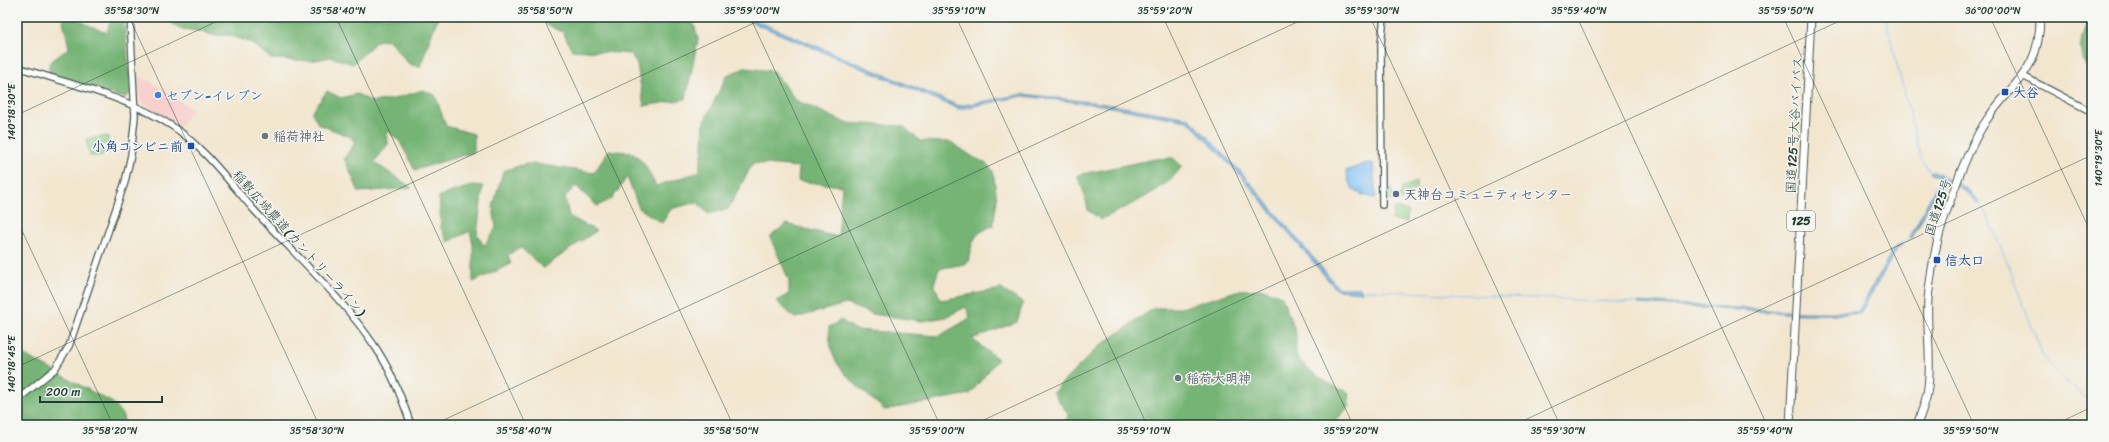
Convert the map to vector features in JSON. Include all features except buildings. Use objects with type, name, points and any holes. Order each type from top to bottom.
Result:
[{"type":"highway","name":"国道125号大谷バイパス","points":[[1790,425],[1811,17]]},
{"type":"highway","name":"国道125号","points":[[1917,425],[1929,382],[1929,291],[1944,219],[1954,190],[1984,124],[2023,76],[2033,60],[2038,46],[2040,17]]},
{"type":"street","points":[[17,400],[55,369],[68,346],[93,279],[125,182],[131,155],[135,106],[130,17]]},
{"type":"street","points":[[1382,205],[1381,44],[1384,17]]},
{"type":"street","name":"稲敷広域農道(カントリーライン)","points":[[17,67],[135,106],[172,126],[197,147],[365,332],[387,366],[398,388],[412,425]]},
{"type":"street","points":[[2023,76],[2092,112]]},
{"type":"shaded area","points":[[138,74],[193,110],[180,126],[140,101]]},
{"type":"green space","points":[[70,17],[107,33],[111,17],[124,17],[131,93],[125,98],[49,75],[49,63],[69,48],[63,20]]},
{"type":"green space","points":[[166,17],[438,17],[420,67],[409,64],[388,39],[377,41],[353,64],[331,57],[310,61],[271,59],[252,43],[229,35],[215,36],[203,32],[177,28]]},
{"type":"green space","points":[[543,17],[675,17],[694,24],[698,39],[686,99],[644,106],[637,65],[631,54],[572,50],[563,32],[547,25]]},
{"type":"green space","points":[[2090,17],[2092,17],[2092,73],[2083,60],[2081,53],[2084,31]]},
{"type":"green space","points":[[745,68],[773,71],[796,100],[846,123],[903,126],[920,141],[951,142],[973,157],[986,163],[993,171],[997,200],[993,226],[981,232],[974,239],[968,262],[939,269],[934,284],[941,300],[1001,289],[1023,303],[1017,322],[972,339],[998,359],[970,394],[885,410],[845,374],[840,367],[833,353],[829,331],[829,327],[841,320],[856,330],[939,336],[970,318],[966,307],[946,317],[922,321],[872,314],[846,304],[795,318],[776,301],[789,294],[789,280],[770,237],[786,224],[838,237],[842,186],[798,181],[799,167],[753,163],[728,209],[708,214],[697,202],[671,209],[662,223],[639,208],[627,177],[612,199],[597,206],[576,186],[565,197],[569,216],[596,231],[543,268],[520,247],[508,255],[511,264],[473,282],[473,244],[470,231],[448,242],[441,228],[439,196],[474,185],[483,186],[477,234],[484,246],[496,228],[493,207],[503,171],[525,164],[536,164],[594,173],[609,150],[634,153],[645,165],[656,186],[699,172],[703,148],[704,122],[727,75]]},
{"type":"green space","points":[[423,90],[435,95],[446,126],[474,134],[474,152],[415,170],[400,142],[387,130],[388,144],[374,162],[412,188],[359,192],[344,158],[355,143],[351,137],[318,124],[312,112],[327,91],[341,98],[357,94],[372,102],[393,99]]},
{"type":"green space","points":[[108,136],[108,144],[101,144],[100,150],[105,152],[100,156],[90,156],[86,139]]},
{"type":"green space","points":[[1173,158],[1182,166],[1175,175],[1156,191],[1101,220],[1088,210],[1085,195],[1077,175],[1155,159]]},
{"type":"green space","points":[[1416,182],[1416,189],[1405,195],[1405,200],[1382,200],[1382,187],[1392,188],[1392,195],[1401,196],[1402,188]]},
{"type":"green space","points":[[1394,208],[1408,211],[1407,222],[1392,220]]},
{"type":"green space","points":[[1263,289],[1282,296],[1296,333],[1296,356],[1308,369],[1321,378],[1350,393],[1348,407],[1332,425],[1061,425],[1069,416],[1053,392],[1097,348],[1154,308],[1181,308],[1240,290]]},
{"type":"green space","points":[[17,351],[113,403],[123,416],[125,425],[17,425]]},
{"type":"water","points":[[739,17],[752,19],[959,106],[1023,94],[1100,103],[1189,118],[1242,173],[1337,286],[1340,288],[1360,288],[1362,292],[1339,290],[1335,288],[1240,175],[1188,121],[1100,105],[1023,96],[959,109]]},
{"type":"water","points":[[1367,163],[1373,163],[1376,197],[1374,198],[1358,193],[1354,190],[1349,183],[1346,171]]},
{"type":"water","points":[[1931,171],[1956,182],[1971,192],[1980,202],[1978,204],[1971,195],[1962,189],[1942,180],[1912,238],[1910,237],[1940,179],[1930,173]]},
{"type":"water","points":[[1901,243],[1902,245],[1897,249],[1860,314],[1802,314],[1638,304],[1638,302],[1802,312],[1858,312],[1895,247]]},
{"type":"waterway","points":[[1885,17],[1921,159],[1931,172]]},
{"type":"waterway","points":[[1979,202],[1988,218],[2008,264],[2042,354],[2055,371],[2092,404]]},
{"type":"waterway","points":[[1901,245],[1911,238]]},
{"type":"waterway","points":[[1362,290],[1638,303]]},
{"type":"place","name":"大谷","points":[[2005,92]]},
{"type":"place","name":"セブン-イレブン","points":[[158,95]]},
{"type":"place","name":"稲荷神社","points":[[265,136]]},
{"type":"place","name":"小角コンビニ前","points":[[191,146]]},
{"type":"place","name":"天神台コミュニティセンター","points":[[1396,194]]},
{"type":"place","name":"信太口","points":[[1937,260]]},
{"type":"place","name":"稲荷大明神","points":[[1178,378]]}]
